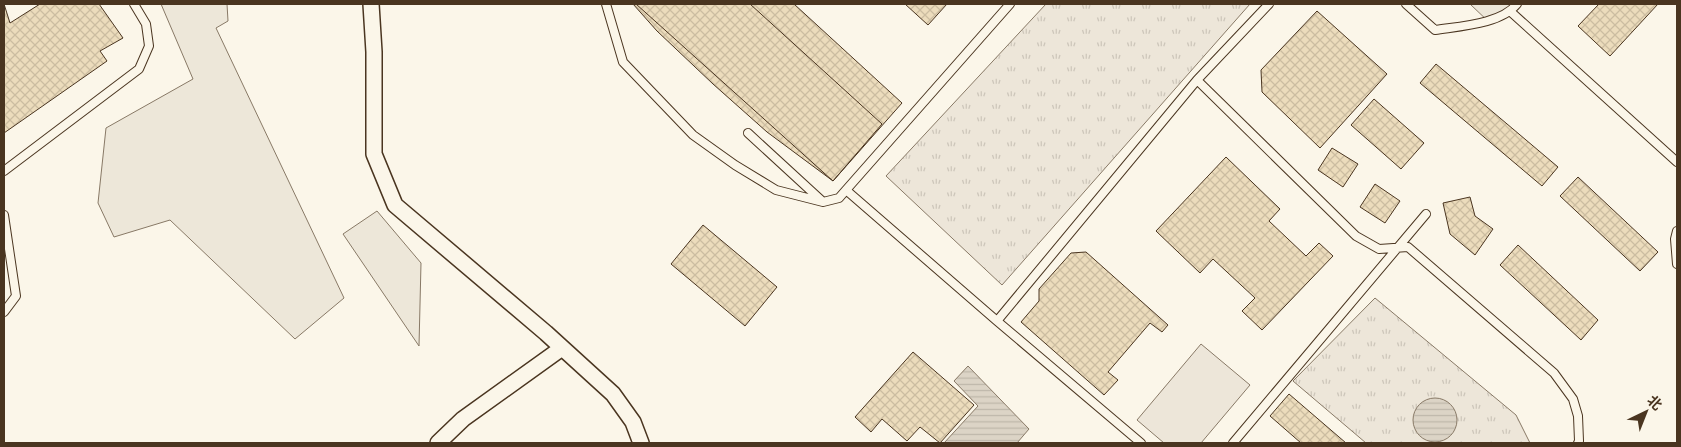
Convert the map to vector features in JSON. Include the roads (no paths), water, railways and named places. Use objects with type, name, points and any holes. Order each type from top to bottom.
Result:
[{"type":"street","points":[[371,4],[374,52],[374,154],[395,205],[613,394],[633,422],[640,443]]},
{"type":"street","points":[[438,443],[463,418],[562,348]]},
{"type":"lane","points":[[4,171],[139,68],[149,46],[146,24],[134,4]]},
{"type":"lane","points":[[606,4],[623,62],[693,135],[735,165],[776,190],[823,202],[839,198],[1010,4]]},
{"type":"lane","points":[[997,321],[1197,80],[1269,4]]},
{"type":"lane","points":[[1406,4],[1435,30],[1491,20],[1511,12],[1517,4]]},
{"type":"lane","points":[[1511,12],[1677,162]]},
{"type":"lane","points":[[1197,80],[1356,236],[1379,248],[1408,247],[1554,373],[1573,400],[1578,416],[1578,443]]},
{"type":"lane","points":[[748,133],[823,202]]},
{"type":"lane","points":[[846,190],[1141,443]]},
{"type":"lane","points":[[1233,443],[1426,214]]},
{"type":"lane","points":[[4,215],[16,296],[4,312]]},
{"type":"lane","points":[[1677,231],[1675,239],[1677,264]]}]
